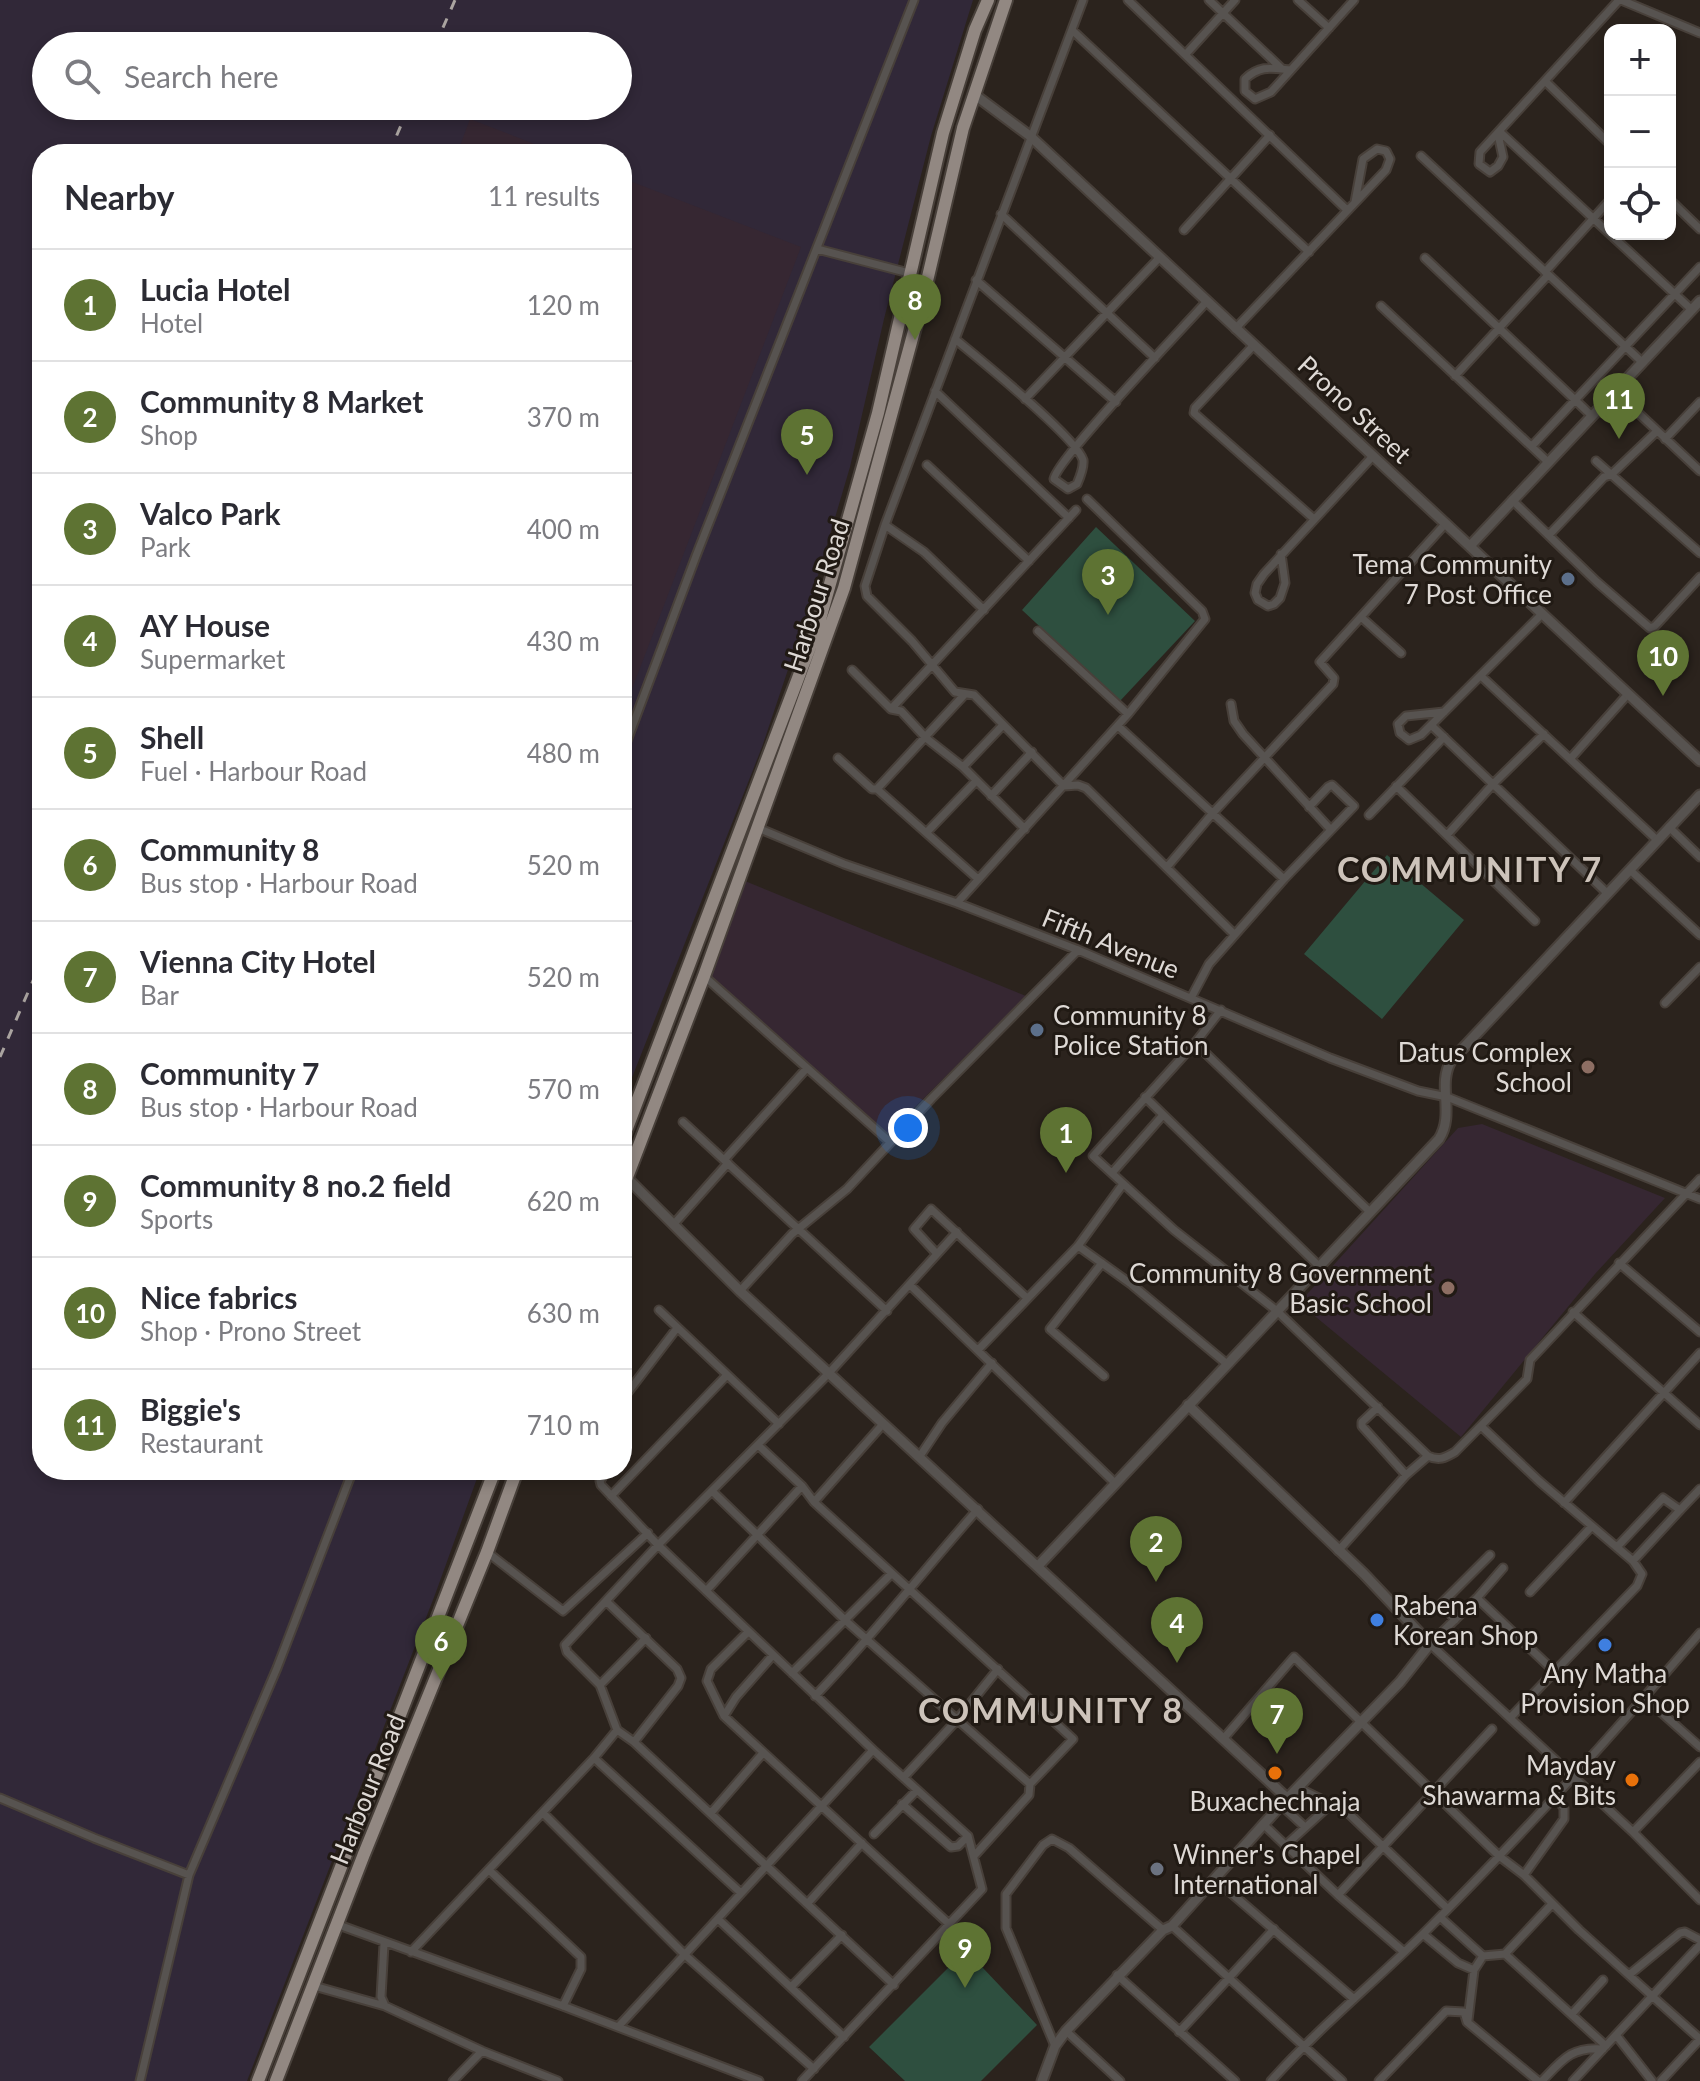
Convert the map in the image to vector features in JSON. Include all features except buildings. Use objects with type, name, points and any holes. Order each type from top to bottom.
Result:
[{"type":"highway","name":"Harbour Road","points":[[632,1115],[819,623],[878,413],[943,133],[975,30],[988,0]]},
{"type":"highway","name":"Harbour Road","points":[[632,1163],[704,976],[844,588],[923,298],[963,128],[1006,0]]},
{"type":"highway","name":"Harbour Road","points":[[258,2081],[491,1480]]},
{"type":"highway","name":"Harbour Road","points":[[282,2078],[336,1924],[513,1480]]},
{"type":"street","points":[[632,727],[914,0]]},
{"type":"street","points":[[1064,786],[974,695],[955,692],[864,590],[885,525],[1083,0]]},
{"type":"street","points":[[1128,0],[1347,210]]},
{"type":"street","points":[[1209,0],[1286,70]]},
{"type":"street","points":[[1186,54],[1235,0]]},
{"type":"street","points":[[1298,0],[1329,28]]},
{"type":"street","points":[[1286,70],[1271,67],[1255,71],[1245,79],[1245,91],[1255,99],[1271,92],[1286,70],[1354,0]]},
{"type":"street","points":[[1499,133],[1503,157],[1490,172],[1481,168],[1478,159],[1484,146],[1620,0],[1700,33]]},
{"type":"street","points":[[1072,30],[1309,252]]},
{"type":"street","points":[[1545,81],[1604,138]]},
{"type":"street","name":"Prono Street","points":[[975,95],[1030,136],[1700,761]]},
{"type":"street","points":[[1499,133],[1692,310]]},
{"type":"street","points":[[1184,230],[1270,135]]},
{"type":"street","points":[[1235,329],[1386,170],[1390,159],[1386,151],[1377,149],[1363,159],[1355,202]]},
{"type":"street","points":[[1421,156],[1642,362]]},
{"type":"street","points":[[1676,206],[1700,229]]},
{"type":"street","points":[[1455,376],[1604,207]]},
{"type":"street","points":[[1001,214],[1155,358]]},
{"type":"street","points":[[817,249],[909,273]]},
{"type":"street","points":[[1025,399],[1160,257]]},
{"type":"street","points":[[1425,258],[1592,416]]},
{"type":"street","points":[[1532,446],[1700,267]]},
{"type":"street","points":[[976,280],[1116,402]]},
{"type":"street","points":[[955,339],[1076,447],[1083,466],[1077,484],[1068,489],[1057,483],[1054,474],[1076,447],[1207,301]]},
{"type":"street","points":[[1470,546],[1700,301]]},
{"type":"street","points":[[1381,306],[1548,462]]},
{"type":"street","points":[[1253,346],[1195,408],[1194,413],[1314,519]]},
{"type":"street","points":[[935,391],[1069,518]]},
{"type":"street","points":[[1615,391],[1700,471]]},
{"type":"street","points":[[1665,439],[1700,402]]},
{"type":"street","points":[[1549,535],[1604,477],[1612,474],[1657,431]]},
{"type":"street","points":[[1281,554],[1283,590],[1280,598],[1268,606],[1258,600],[1255,593],[1257,584],[1281,554],[1373,456]]},
{"type":"street","points":[[1596,461],[1700,553]]},
{"type":"street","points":[[927,465],[1029,561]]},
{"type":"street","points":[[957,903],[1118,726],[1203,624],[1205,615],[1087,499]]},
{"type":"street","points":[[1512,500],[1650,628],[1700,577]]},
{"type":"street","points":[[891,709],[1076,510]]},
{"type":"street","points":[[1167,867],[1335,682],[1320,662],[1446,523]]},
{"type":"street","points":[[885,525],[924,552],[984,610]]},
{"type":"street","points":[[1444,712],[1406,716],[1398,727],[1400,733],[1409,740],[1421,735],[1481,676],[1542,614]]},
{"type":"street","points":[[1361,617],[1401,653]]},
{"type":"street","points":[[1038,631],[1128,714]]},
{"type":"street","points":[[852,670],[891,709],[901,711],[926,738],[963,767],[1025,829]]},
{"type":"street","points":[[1481,676],[1657,840]]},
{"type":"street","points":[[1571,758],[1628,694]]},
{"type":"street","points":[[877,789],[964,695]]},
{"type":"street","points":[[1231,704],[1234,721],[1264,760],[1331,830]]},
{"type":"street","points":[[963,767],[1003,725]]},
{"type":"street","points":[[1431,725],[1607,893]]},
{"type":"street","points":[[1118,726],[1284,879]]},
{"type":"street","points":[[1447,835],[1544,734]]},
{"type":"street","points":[[1369,815],[1444,737]]},
{"type":"street","points":[[991,796],[1032,752]]},
{"type":"street","points":[[838,758],[978,879]]},
{"type":"street","points":[[927,832],[976,781]]},
{"type":"street","points":[[1064,786],[1086,788],[1234,934]]},
{"type":"street","points":[[1191,998],[1203,972],[1234,934],[1353,808],[1353,803],[1330,786],[1309,807]]},
{"type":"street","points":[[1396,786],[1535,921]]},
{"type":"street","points":[[1038,1566],[1439,1139],[1447,1119],[1445,1078],[1451,1061],[1700,795]]},
{"type":"street","points":[[1669,827],[1700,857]]},
{"type":"street","name":"Fifth Avenue","points":[[758,828],[844,864],[1078,950],[1330,1058],[1418,1091],[1447,1097],[1700,1199]]},
{"type":"street","points":[[1630,870],[1697,932],[1700,922]]},
{"type":"street","points":[[740,1291],[798,1228],[847,1189],[1078,950]]},
{"type":"street","points":[[1665,1003],[1700,967]]},
{"type":"street","points":[[704,976],[890,1142]]},
{"type":"street","points":[[1221,1010],[1093,1156],[1174,1230],[1277,1311],[1428,1456],[1435,1459],[1455,1452],[1482,1427],[1527,1379],[1530,1360],[1700,1179]]},
{"type":"street","points":[[1195,1043],[1370,1212]]},
{"type":"street","points":[[673,1225],[807,1068]]},
{"type":"street","points":[[1145,1097],[1320,1267]]},
{"type":"street","points":[[1112,1173],[1163,1115]]},
{"type":"street","points":[[683,1122],[887,1311]]},
{"type":"street","points":[[978,1350],[1078,1246],[1123,1184]]},
{"type":"street","points":[[632,1191],[673,1225],[740,1291],[1224,1738],[1305,1827]]},
{"type":"street","points":[[937,1254],[914,1229],[929,1210],[934,1209],[1027,1298]]},
{"type":"street","points":[[894,1985],[767,1864],[617,1730],[600,1685],[573,1660],[565,1645],[658,1545],[829,1373],[957,1232]]},
{"type":"street","points":[[1078,1246],[1227,1364]]},
{"type":"street","points":[[1102,1263],[1050,1329],[1104,1376]]},
{"type":"street","points":[[1619,1263],[1700,1332]]},
{"type":"street","points":[[910,1285],[1115,1483]]},
{"type":"street","points":[[659,1310],[779,1424]]},
{"type":"street","points":[[1573,1312],[1700,1425]]},
{"type":"street","points":[[632,1387],[677,1328]]},
{"type":"street","points":[[1564,1503],[1700,1353]]},
{"type":"street","points":[[920,1456],[942,1423],[992,1363]]},
{"type":"street","points":[[632,1474],[727,1375]]},
{"type":"street","points":[[1188,1405],[1430,1644],[1633,1832],[1700,1900]]},
{"type":"street","points":[[1378,1407],[1362,1422],[1362,1426],[1406,1475]]},
{"type":"street","points":[[814,1502],[883,1424]]},
{"type":"street","points":[[1482,1427],[1564,1503],[1633,1561],[1642,1574],[1637,1586],[1510,1718]]},
{"type":"street","points":[[758,1445],[891,1574],[909,1587],[1073,1739],[1030,1784],[1029,1795],[974,1856]]},
{"type":"street","points":[[1338,1551],[1406,1475],[1428,1456]]},
{"type":"street","points":[[140,2081],[189,1875],[277,1668],[349,1480]]},
{"type":"street","points":[[601,1480],[611,1496],[658,1545],[815,1696],[968,1836],[982,1889],[802,2081]]},
{"type":"street","points":[[611,1496],[626,1480]]},
{"type":"street","points":[[706,1591],[802,1486]]},
{"type":"street","points":[[1633,1561],[1700,1489]]},
{"type":"street","points":[[713,1492],[846,1621],[1030,1784]]},
{"type":"street","points":[[1617,1547],[1663,1498],[1680,1510]]},
{"type":"street","points":[[815,1696],[869,1641],[909,1587],[978,1509]]},
{"type":"street","points":[[1530,1592],[1592,1526]]},
{"type":"street","points":[[487,1552],[563,1611],[648,1533]]},
{"type":"street","points":[[1455,1620],[1442,1603],[1490,1555]]},
{"type":"street","points":[[1042,2081],[1055,2046],[1066,2031],[1117,1975],[1216,1880],[1263,1824],[1400,1682],[1430,1644],[1503,1568]]},
{"type":"street","points":[[792,1673],[891,1574]]},
{"type":"street","points":[[1477,1598],[1555,1672]]},
{"type":"street","points":[[607,1602],[677,1669],[681,1678],[634,1742]]},
{"type":"street","points":[[748,1632],[711,1669],[707,1681],[724,1716],[950,1925]]},
{"type":"street","points":[[1271,2081],[1303,2045],[1423,1934],[1556,1797],[1700,1633]]},
{"type":"street","points":[[600,1685],[646,1638]]},
{"type":"street","points":[[724,1716],[736,1697],[773,1655]]},
{"type":"street","points":[[1224,1738],[1294,1657],[1499,1856],[1524,1875],[1700,2039],[1661,2081]]},
{"type":"street","points":[[904,1777],[956,1721],[998,1669]]},
{"type":"street","points":[[1644,1697],[1700,1747]]},
{"type":"street","points":[[1338,1895],[1492,1729]]},
{"type":"street","points":[[411,1952],[617,1730]]},
{"type":"street","points":[[618,2027],[873,1750]]},
{"type":"street","points":[[711,1813],[763,1753]]},
{"type":"street","points":[[594,1758],[741,1893]]},
{"type":"street","points":[[1633,1832],[1700,1762]]},
{"type":"street","points":[[1298,1788],[1341,1806],[1448,1909]]},
{"type":"street","points":[[874,1834],[917,1790]]},
{"type":"street","points":[[1524,1875],[1564,1819],[1564,1808],[1556,1797]]},
{"type":"street","points":[[0,1798],[189,1875]]},
{"type":"street","points":[[902,1804],[951,1847],[958,1846],[968,1836]]},
{"type":"street","points":[[1285,1846],[1331,1804]]},
{"type":"street","points":[[543,1813],[685,1955],[814,2069]]},
{"type":"street","points":[[1263,1824],[1404,1952]]},
{"type":"street","points":[[1055,2046],[1006,1928],[1006,1894],[1043,1845],[1052,1839],[1069,1848],[1228,1977],[1342,2081]]},
{"type":"street","points":[[808,1903],[862,1843]]},
{"type":"street","points":[[489,1870],[581,1957],[581,1969],[563,2006]]},
{"type":"street","points":[[1216,1880],[1354,1999]]},
{"type":"street","points":[[1440,1917],[1483,1956],[1505,1954],[1552,1904]]},
{"type":"street","points":[[718,1919],[844,2037]]},
{"type":"street","points":[[336,1924],[759,2081]]},
{"type":"street","points":[[1179,2032],[1274,1929]]},
{"type":"street","points":[[1573,2081],[1700,1942],[1685,1932],[1680,1933],[1629,1975]]},
{"type":"street","points":[[1423,1934],[1458,1963],[1474,1970]]},
{"type":"street","points":[[791,1987],[842,1935]]},
{"type":"street","points":[[384,1944],[381,1997],[385,2006]]},
{"type":"street","points":[[1505,1954],[1604,2047]]},
{"type":"street","points":[[1467,2022],[1474,1970],[1483,1956]]},
{"type":"street","points":[[1117,1975],[1235,2081]]},
{"type":"street","points":[[1572,2014],[1603,1980]]},
{"type":"street","points":[[314,1986],[385,2006],[482,2051],[558,2081]]},
{"type":"street","points":[[1379,2081],[1446,2011],[1464,2012],[1467,2022],[1540,2081],[1574,2052],[1587,2047],[1604,2047]]},
{"type":"street","points":[[1066,2031],[1120,2081]]},
{"type":"street","points":[[1616,2035],[1652,2081]]},
{"type":"street","points":[[453,2081],[482,2051]]},
{"type":"shaded area","points":[[0,0],[973,0],[931,136],[850,467],[806,616],[762,747],[632,1078],[632,144],[32,144],[32,1480],[476,1480],[247,2081],[0,2081]]},
{"type":"shaded area","points":[[470,120],[473,120],[534,144],[461,144]]},
{"type":"shaded area","points":[[632,182],[801,247],[632,689]]},
{"type":"shaded area","points":[[745,881],[1026,996],[885,1137],[710,976]]},
{"type":"shaded area","name":"Community 8 Government Basic School","points":[[1482,1124],[1665,1198],[1595,1274],[1461,1437],[1299,1303],[1458,1128]]},
{"type":"green space","points":[[1096,527],[1195,621],[1120,701],[1022,610]]},
{"type":"green space","points":[[1387,855],[1464,920],[1382,1019],[1304,954]]},
{"type":"green space","points":[[966,1950],[1037,2025],[981,2081],[905,2081],[869,2047]]},
{"type":"railway","points":[[441,32],[455,0]]},
{"type":"railway","points":[[393,144],[403,120]]},
{"type":"railway","points":[[0,1057],[32,983]]},
{"type":"place","name":"Community 7","points":[[915,340]]},
{"type":"place","name":"Biggie's","points":[[1619,439]]},
{"type":"place","name":"Shell","points":[[807,475]]},
{"type":"place","name":"Tema Community 7 Post Office","points":[[1568,579]]},
{"type":"place","name":"Valco Park","points":[[1108,615]]},
{"type":"place","name":"Nice fabrics","points":[[1663,696]]},
{"type":"place","name":"Community 8 Police Station","points":[[1037,1030]]},
{"type":"place","name":"Datus Complex School","points":[[1588,1067]]},
{"type":"place","name":"Lucia Hotel","points":[[1066,1173]]},
{"type":"place","name":"Community 8 Government Basic School","points":[[1448,1288]]},
{"type":"place","name":"Community 8 Market","points":[[1156,1582]]},
{"type":"place","name":"Rabena Korean Shop","points":[[1377,1620]]},
{"type":"place","name":"Any Matha Provision Shop","points":[[1605,1645]]},
{"type":"place","name":"AY House","points":[[1177,1663]]},
{"type":"place","name":"Community 8","points":[[441,1681]]},
{"type":"place","name":"Vienna City Hotel","points":[[1277,1754]]},
{"type":"place","name":"Buxachechnaja","points":[[1275,1773]]},
{"type":"place","name":"Mayday Shawarma & Bits","points":[[1632,1780]]},
{"type":"place","name":"Winner's Chapel International","points":[[1157,1869]]},
{"type":"place","name":"Community 8 no.2 field","points":[[965,1988]]},
{"type":"district","name":"COMMUNITY 7","points":[[1470,868]]},
{"type":"district","name":"COMMUNITY 8","points":[[1051,1709]]}]
